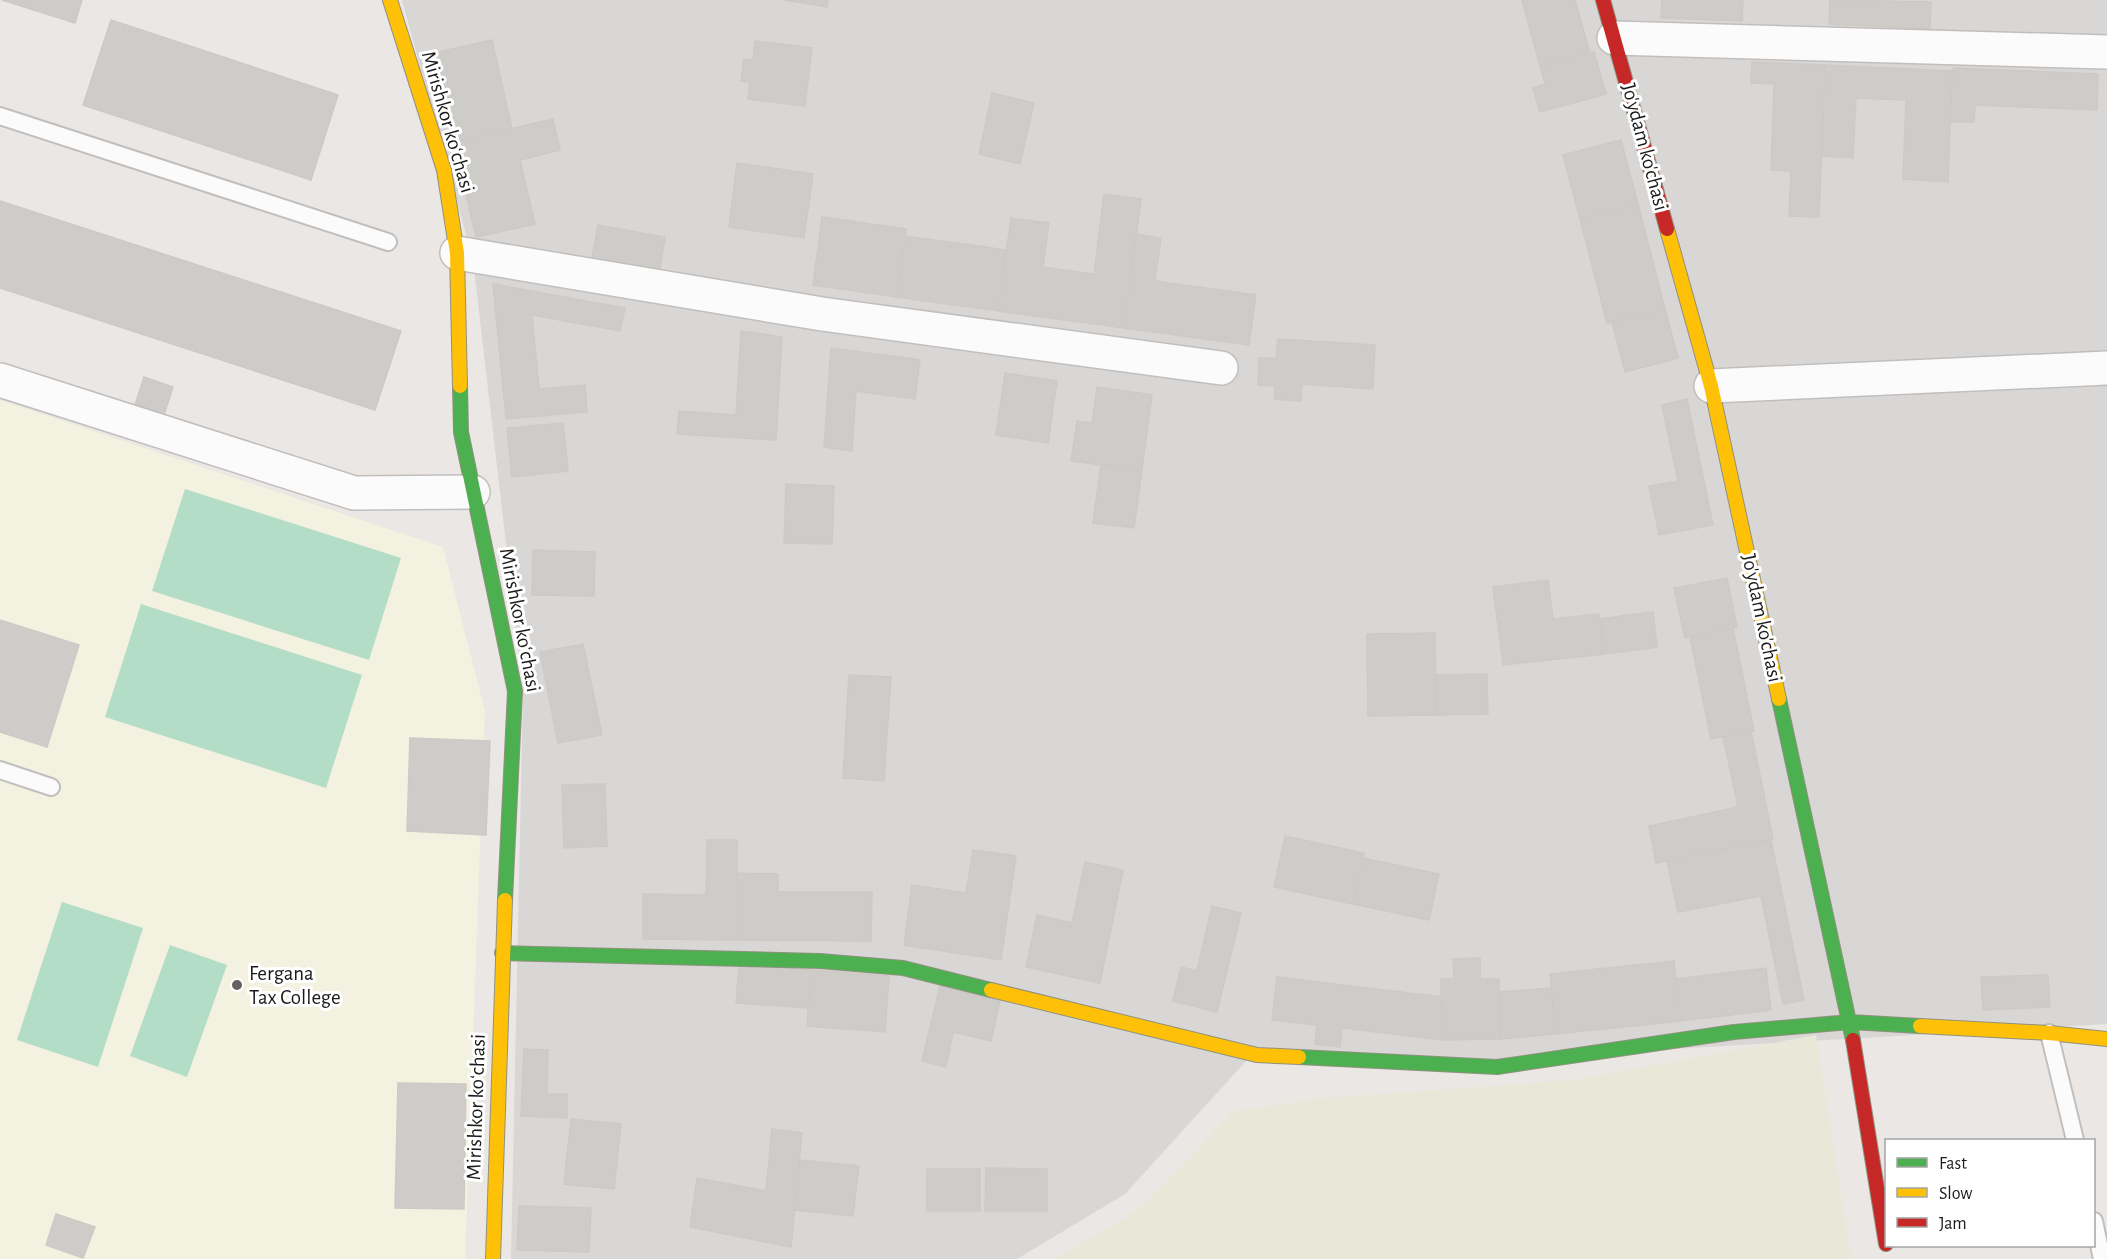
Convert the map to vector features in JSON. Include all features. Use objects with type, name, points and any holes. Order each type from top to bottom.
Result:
[{"type":"street","name":"Mirishkor koʻchasi","points":[[390,0],[444,170],[457,253],[461,432],[515,691],[502,953],[493,1259]]},
{"type":"street","name":"Jo'ydam ko'chasi","points":[[1603,0],[1711,386],[1850,1022],[1885,1233]]},
{"type":"street","points":[[1614,38],[2107,52]]},
{"type":"street","points":[[457,253],[822,314],[1221,368]]},
{"type":"street","points":[[1711,386],[2107,368]]},
{"type":"street","points":[[0,380],[354,493],[473,492]]},
{"type":"street","points":[[502,953],[820,961],[903,968],[1257,1055],[1497,1067],[1734,1032],[1850,1022],[2049,1033],[2107,1040]]},
{"type":"lane","points":[[0,116],[388,242]]},
{"type":"lane","points":[[0,770],[51,787]]},
{"type":"lane","points":[[2049,1033],[2075,1139]]},
{"type":"lane","points":[[2095,1226],[2102,1259]]},
{"type":"shaded area","points":[[402,0],[2107,0],[2107,1024],[1496,1059],[1258,1048],[1125,1194],[1017,1259],[511,1259],[523,690],[473,260]]},
{"type":"shaded area","name":"Fergana Tax College","points":[[0,400],[443,547],[485,711],[465,1259],[0,1259]]},
{"type":"shaded area","points":[[1816,1035],[1851,1259],[1055,1259],[1140,1209],[1234,1111],[1326,1098],[1573,1080]]},
{"type":"green space","points":[[185,489],[401,558],[369,660],[152,591]]},
{"type":"green space","points":[[141,604],[362,675],[326,788],[105,717]]},
{"type":"green space","points":[[62,902],[143,928],[98,1067],[17,1040]]},
{"type":"green space","points":[[170,945],[227,965],[187,1077],[130,1056]]},
{"type":"building","points":[[2,0],[82,0],[75,23]]},
{"type":"building","points":[[784,0],[828,0],[827,7]]},
{"type":"building","points":[[1522,0],[1575,0],[1590,53],[1540,66]]},
{"type":"building","points":[[1662,0],[1743,0],[1742,21],[1661,18]]},
{"type":"building","points":[[1830,0],[1931,2],[1930,29],[1829,24]]},
{"type":"building","points":[[111,20],[338,95],[311,180],[83,105]]},
{"type":"building","points":[[492,40],[512,129],[454,142],[434,53]]},
{"type":"building","points":[[755,41],[812,48],[805,106],[748,99],[750,82],[741,81],[744,59],[753,60]]},
{"type":"building","points":[[1594,52],[1606,94],[1540,112],[1533,88],[1545,84],[1540,66]]},
{"type":"building","points":[[1752,62],[1825,65],[1819,217],[1789,216],[1791,171],[1771,170],[1774,84],[1751,83]]},
{"type":"building","points":[[1825,65],[1952,71],[1948,182],[1903,179],[1906,100],[1856,98],[1853,158],[1822,156]]},
{"type":"building","points":[[1953,68],[2098,74],[2097,110],[1975,105],[1974,122],[1950,122]]},
{"type":"building","points":[[992,93],[1034,103],[1020,164],[979,154]]},
{"type":"building","points":[[553,119],[560,150],[520,160],[535,224],[476,237],[454,142]]},
{"type":"building","points":[[1621,140],[1638,204],[1580,219],[1563,155]]},
{"type":"building","points":[[737,163],[813,174],[804,238],[729,227]]},
{"type":"building","points":[[1104,194],[1141,199],[1124,328],[998,311],[1011,218],[1049,223],[1043,267],[1094,274]]},
{"type":"building","points":[[0,201],[401,331],[375,410],[0,288]]},
{"type":"building","points":[[1638,204],[1665,309],[1607,323],[1580,219]]},
{"type":"building","points":[[822,217],[906,229],[897,297],[813,285]]},
{"type":"building","points":[[598,225],[665,237],[660,269],[592,258]]},
{"type":"building","points":[[1136,234],[1161,238],[1155,281],[1256,295],[1249,345],[1124,328]]},
{"type":"building","points":[[905,236],[1006,250],[998,311],[897,297]]},
{"type":"building","points":[[493,284],[625,308],[620,331],[532,315],[539,389],[585,385],[587,412],[506,419]]},
{"type":"building","points":[[1665,309],[1678,358],[1625,372],[1612,322]]},
{"type":"building","points":[[741,331],[782,337],[776,440],[677,434],[679,411],[736,415]]},
{"type":"building","points":[[1278,339],[1375,345],[1373,389],[1302,384],[1301,401],[1274,399],[1275,386],[1258,385],[1259,358],[1276,358]]},
{"type":"building","points":[[831,348],[920,360],[915,399],[856,391],[852,451],[824,447]]},
{"type":"building","points":[[1005,373],[1057,381],[1048,443],[996,435]]},
{"type":"building","points":[[144,377],[173,387],[164,415],[135,405]]},
{"type":"building","points":[[1097,387],[1152,395],[1142,470],[1071,461],[1077,421],[1092,423]]},
{"type":"building","points":[[1687,399],[1713,525],[1659,535],[1649,486],[1678,481],[1662,405]]},
{"type":"building","points":[[563,423],[568,471],[512,477],[507,428]]},
{"type":"building","points":[[1101,464],[1142,470],[1134,528],[1093,523]]},
{"type":"building","points":[[786,484],[834,486],[832,544],[784,543]]},
{"type":"building","points":[[533,550],[595,552],[594,596],[532,595]]},
{"type":"building","points":[[1727,578],[1737,627],[1685,638],[1674,588]]},
{"type":"building","points":[[1548,580],[1553,619],[1599,614],[1604,654],[1503,665],[1493,587]]},
{"type":"building","points":[[1653,612],[1657,647],[1604,654],[1599,619]]},
{"type":"building","points":[[0,620],[79,645],[47,747],[0,732]]},
{"type":"building","points":[[1733,628],[1754,731],[1711,739],[1690,637]]},
{"type":"building","points":[[1435,633],[1436,715],[1368,716],[1367,634]]},
{"type":"building","points":[[583,644],[602,735],[558,743],[540,652]]},
{"type":"building","points":[[1487,674],[1488,714],[1436,715],[1435,675]]},
{"type":"building","points":[[849,675],[891,677],[884,781],[843,778]]},
{"type":"building","points":[[1751,731],[1773,839],[1656,863],[1649,826],[1738,807],[1723,737]]},
{"type":"building","points":[[410,738],[490,741],[486,835],[407,831]]},
{"type":"building","points":[[605,784],[607,846],[564,848],[562,785]]},
{"type":"building","points":[[1285,836],[1364,853],[1353,904],[1274,887]]},
{"type":"building","points":[[707,840],[737,840],[736,940],[643,939],[643,894],[706,895]]},
{"type":"building","points":[[1771,840],[1804,1000],[1783,1004],[1761,896],[1678,912],[1667,861]]},
{"type":"building","points":[[973,850],[1016,856],[1001,960],[904,945],[912,885],[966,893]]},
{"type":"building","points":[[1363,858],[1439,874],[1429,920],[1353,904]]},
{"type":"building","points":[[1085,862],[1123,870],[1100,983],[1026,967],[1037,915],[1072,923]]},
{"type":"building","points":[[736,873],[778,874],[778,892],[872,892],[871,941],[736,940]]},
{"type":"building","points":[[1212,906],[1241,913],[1217,1012],[1173,1001],[1181,967],[1197,971]]},
{"type":"building","points":[[1480,958],[1480,979],[1499,979],[1500,1039],[1442,1040],[1441,979],[1454,979],[1453,959]]},
{"type":"building","points":[[1674,961],[1681,1021],[1556,1034],[1550,974]]},
{"type":"building","points":[[739,965],[811,970],[808,1008],[736,1003]]},
{"type":"building","points":[[1766,968],[1771,1010],[1681,1021],[1676,979]]},
{"type":"building","points":[[811,970],[889,976],[885,1032],[807,1026]]},
{"type":"building","points":[[2048,975],[2050,1007],[1983,1010],[1981,977]]},
{"type":"building","points":[[1277,977],[1442,997],[1442,1040],[1342,1028],[1340,1047],[1315,1044],[1317,1025],[1272,1020]]},
{"type":"building","points":[[940,986],[1000,1001],[991,1041],[953,1032],[946,1067],[922,1061]]},
{"type":"building","points":[[1551,988],[1556,1034],[1500,1039],[1499,992]]},
{"type":"building","points":[[524,1049],[548,1050],[547,1094],[567,1094],[567,1118],[521,1116]]},
{"type":"building","points":[[398,1083],[466,1084],[464,1209],[395,1208]]},
{"type":"building","points":[[571,1119],[621,1124],[614,1189],[564,1184]]},
{"type":"building","points":[[772,1129],[802,1133],[791,1247],[690,1227],[697,1178],[766,1191]]},
{"type":"building","points":[[800,1160],[859,1166],[853,1216],[794,1210]]},
{"type":"building","points":[[986,1168],[1047,1169],[1047,1211],[985,1211]]},
{"type":"building","points":[[927,1169],[980,1169],[980,1211],[927,1211]]},
{"type":"building","points":[[519,1206],[591,1208],[589,1252],[517,1250]]},
{"type":"building","points":[[56,1214],[95,1227],[83,1258],[46,1245]]},
{"type":"traffic: fast","points":[[460,386],[461,432],[515,691],[505,900]]},
{"type":"traffic: fast","points":[[1779,699],[1853,1040]]},
{"type":"traffic: fast","points":[[502,953],[820,961],[903,968],[991,990]]},
{"type":"traffic: fast","points":[[1299,1057],[1497,1067],[1734,1032],[1850,1022],[1920,1026]]},
{"type":"traffic: slow","points":[[390,0],[444,170],[457,253],[460,386]]},
{"type":"traffic: slow","points":[[1667,229],[1711,386],[1779,699]]},
{"type":"traffic: slow","points":[[493,1259],[505,900]]},
{"type":"traffic: slow","points":[[991,990],[1257,1055],[1299,1057]]},
{"type":"traffic: slow","points":[[1920,1026],[2049,1033],[2107,1039]]},
{"type":"traffic: jam","points":[[1603,0],[1667,229]]},
{"type":"traffic: jam","points":[[1853,1040],[1885,1238]]},
{"type":"place","name":"Fergana Tax College","points":[[237,985]]}]
